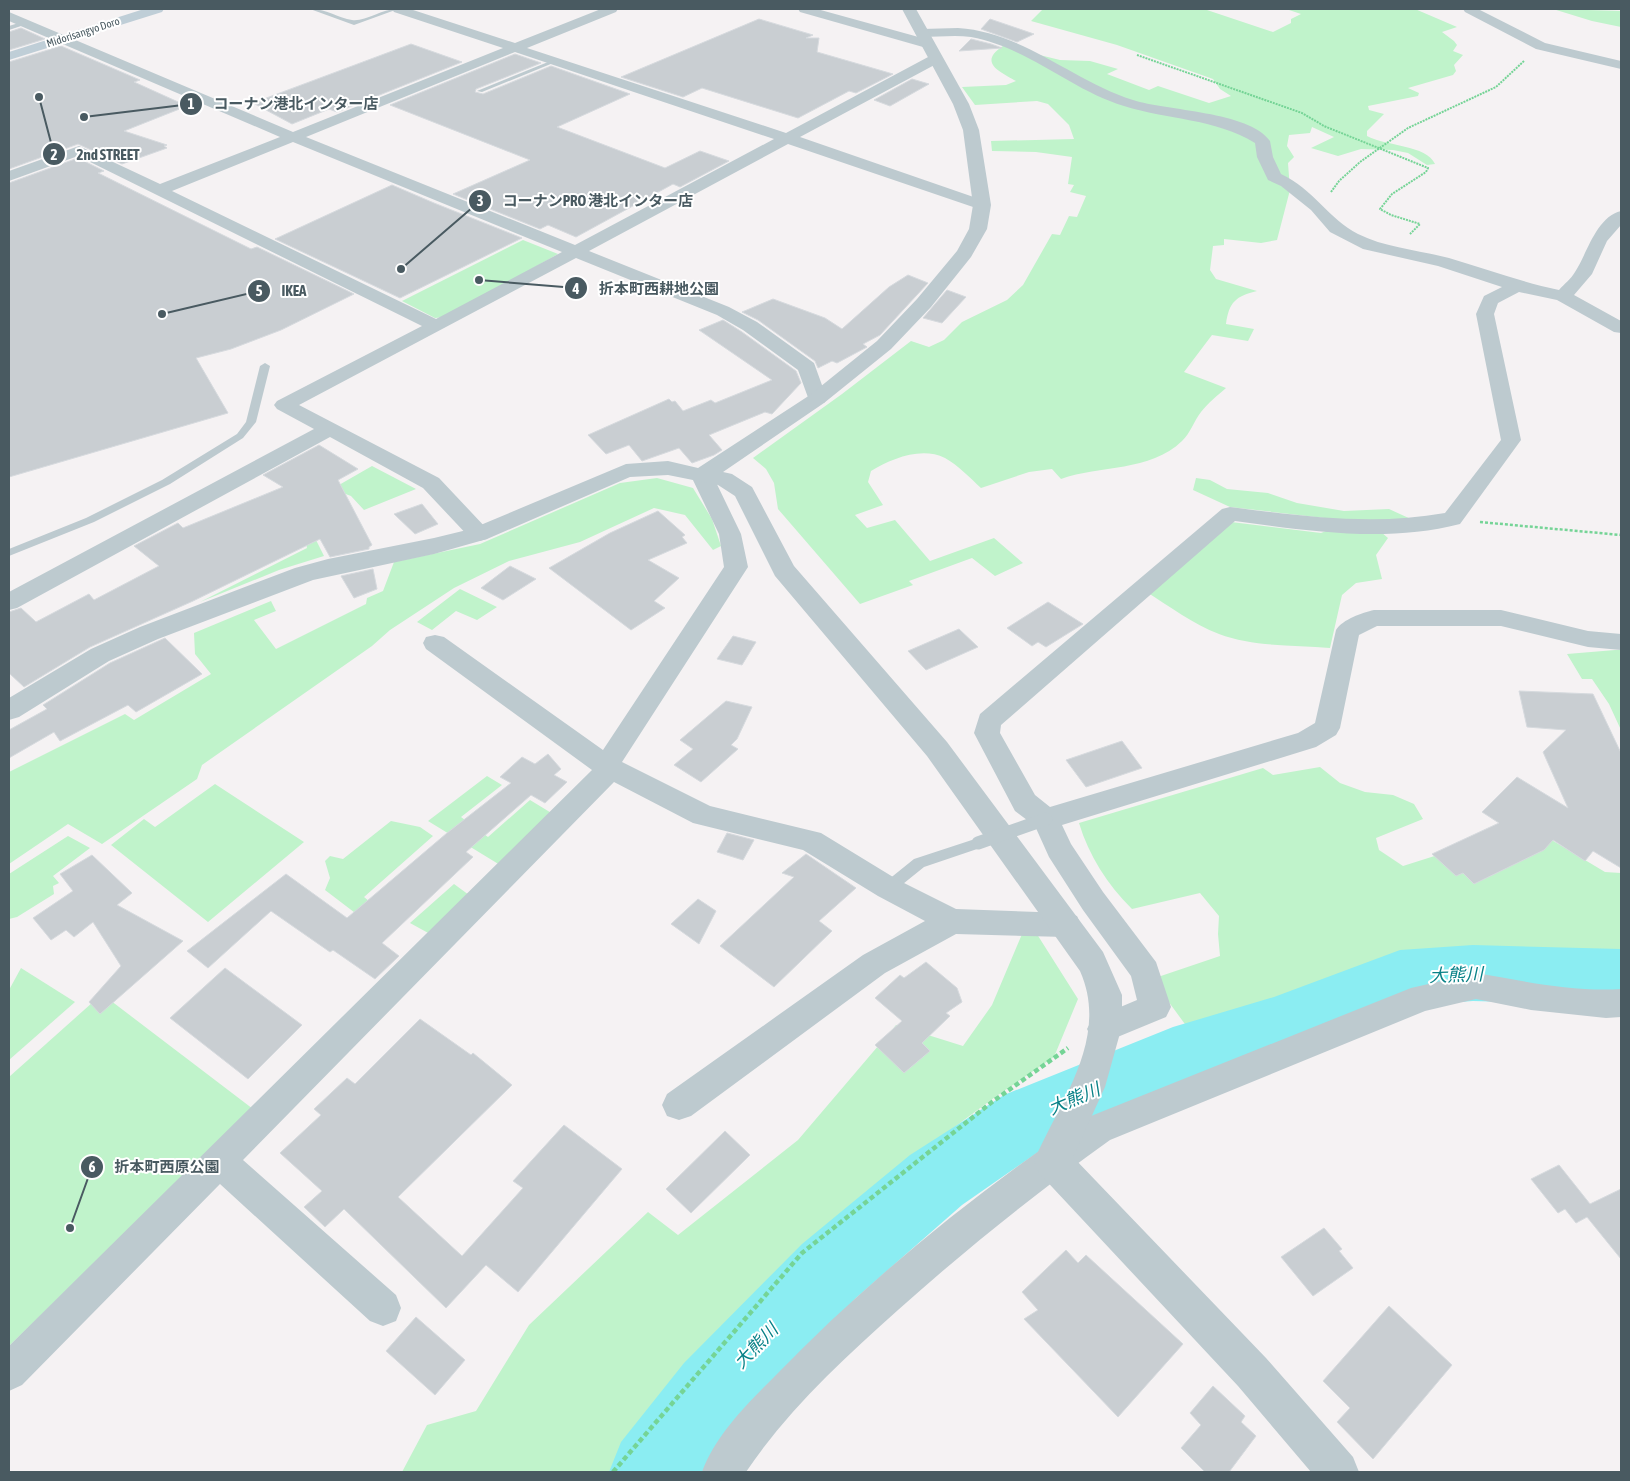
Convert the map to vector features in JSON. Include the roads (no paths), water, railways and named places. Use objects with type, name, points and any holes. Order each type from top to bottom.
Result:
[{"type":"main road","name":"Midorisangyo Doro","points":[[9,56],[157,9]]},
{"type":"street","points":[[396,9],[937,188],[982,205]]},
{"type":"street","points":[[160,190],[612,9]]},
{"type":"street","points":[[804,9],[928,45]]},
{"type":"street","points":[[702,476],[817,399],[884,345],[924,303],[965,253],[978,229],[982,205],[971,130],[961,104],[909,9]]},
{"type":"street","points":[[1472,10],[1488,9]]},
{"type":"street","points":[[1472,10],[1541,46],[1621,65]]},
{"type":"street","points":[[9,16],[293,137],[723,311],[750,326],[807,367],[817,399]]},
{"type":"street","points":[[479,534],[431,483],[284,405],[787,138],[928,45],[957,32],[982,35],[1008,43],[1085,85],[1127,103],[1156,110],[1194,114],[1228,122],[1250,131],[1262,140],[1274,177],[1287,183],[1317,207],[1336,228],[1352,237],[1369,245],[1443,262],[1517,286],[1562,296],[1621,328]]},
{"type":"street","points":[[9,176],[79,151],[436,326]]},
{"type":"street","points":[[1562,296],[1583,274],[1599,239],[1621,216]]},
{"type":"street","points":[[1102,1038],[1155,1007],[1145,971],[1093,901],[1059,848],[1046,819],[1025,803],[986,733],[989,721],[1230,514],[1334,526],[1380,527],[1452,519],[1510,440],[1486,314],[1490,300],[1517,286]]},
{"type":"street","points":[[9,602],[328,430]]},
{"type":"street","points":[[9,710],[100,655],[149,633],[328,566],[434,546],[479,534],[626,471],[668,468],[724,479],[744,492],[784,570],[937,750],[1092,962],[1107,1005],[1102,1038],[1083,1102],[1052,1161]]},
{"type":"street","points":[[9,1372],[606,774],[606,766],[736,567],[730,534],[702,476]]},
{"type":"street","points":[[1046,819],[1307,740],[1327,728],[1348,630],[1374,618],[1501,618],[1588,639],[1621,642]]},
{"type":"street","points":[[435,643],[606,766],[703,815],[811,841],[888,888],[952,921],[1066,925]]},
{"type":"street","points":[[679,1105],[874,964],[952,921]]},
{"type":"street","points":[[722,1472],[753,1428],[835,1341],[936,1252],[1052,1161],[1098,1129],[1422,998],[1476,986],[1531,996],[1606,1004],[1621,1003]]},
{"type":"street","points":[[219,1161],[382,1308]]},
{"type":"street","points":[[1052,1161],[1252,1372],[1338,1472]]},
{"type":"lane","points":[[313,9],[354,23],[396,9]]},
{"type":"lane","points":[[9,28],[25,23]]},
{"type":"lane","points":[[480,92],[555,61]]},
{"type":"lane","points":[[489,88],[498,91]]},
{"type":"lane","points":[[9,553],[99,516],[166,482],[240,436],[251,422],[265,366]]},
{"type":"lane","points":[[888,888],[919,863],[1046,819]]},
{"type":"waterway","name":"大熊川","points":[[651,1472],[712,1391],[829,1271],[936,1180],[1029,1118],[1173,1058],[1276,1026],[1400,978],[1473,973],[1621,977]]},
{"type":"place","name":"2nd STREET","points":[[39,97]]},
{"type":"place","name":"コーナン港北インター店","points":[[84,117]]},
{"type":"place","name":"コーナンPRO 港北インター店","points":[[401,269]]},
{"type":"place","name":"折本町西耕地公園","points":[[479,280]]},
{"type":"place","name":"IKEA","points":[[162,314]]},
{"type":"place","name":"折本町西原公園","points":[[70,1228]]}]
